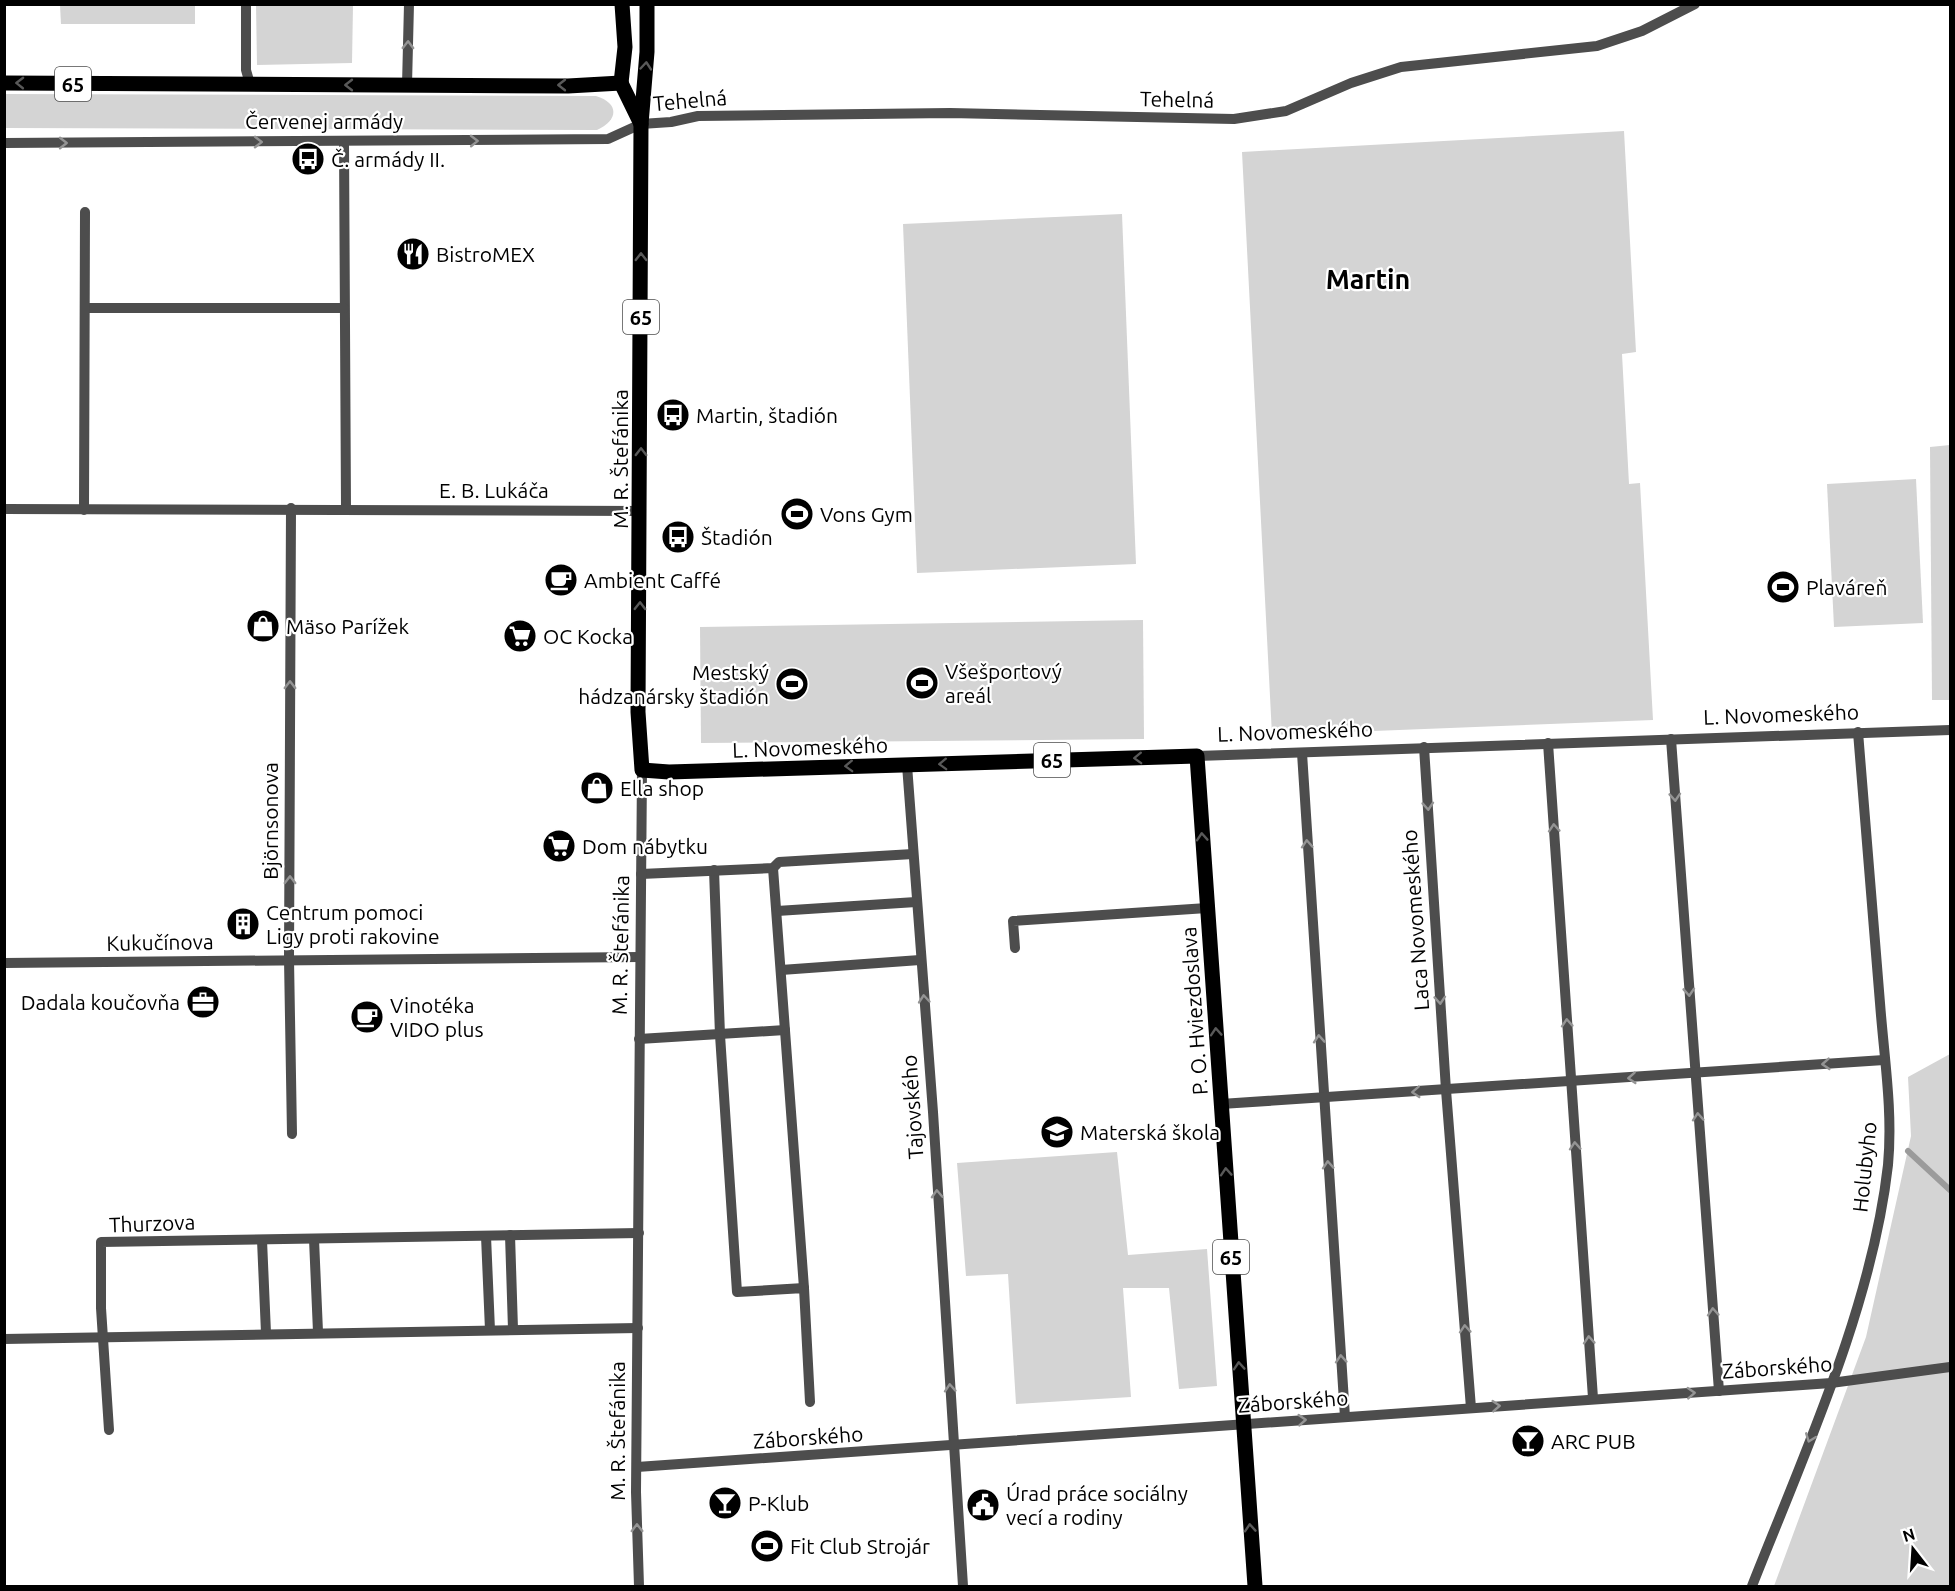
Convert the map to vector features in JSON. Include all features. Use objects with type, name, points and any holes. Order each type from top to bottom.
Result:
[{"type":"main road","points":[[622,4],[625,47],[621,83],[641,124]]},
{"type":"main road","name":"65","points":[[641,124],[647,52],[647,4]]},
{"type":"main road","name":"Červenej armády","points":[[4,83],[407,85],[621,83]]},
{"type":"main road","name":"M. R. Štefánika","points":[[641,124],[641,511],[638,712],[642,770]]},
{"type":"main road","name":"L. Novomeského","points":[[642,770],[669,772],[1197,756]]},
{"type":"main road","name":"P. O. Hviezdoslava","points":[[1197,756],[1255,1587]]},
{"type":"street","points":[[246,4],[246,70],[250,84]]},
{"type":"street","points":[[407,85],[409,4]]},
{"type":"street","name":"Tehelná","points":[[641,124],[671,122],[698,116],[950,113],[1234,119],[1286,111],[1351,83],[1401,67],[1597,46],[1642,31],[1695,4]]},
{"type":"street","name":"Červenej armády","points":[[4,143],[608,139],[641,124]]},
{"type":"street","points":[[344,142],[346,508]]},
{"type":"street","points":[[84,510],[85,212]]},
{"type":"street","points":[[85,308],[344,308]]},
{"type":"street","name":"Björnsonova","points":[[291,508],[289,959],[292,1134]]},
{"type":"street","name":"E. B. Lukáča","points":[[4,510],[346,508],[641,511]]},
{"type":"street","name":"L. Novomeského","points":[[1197,756],[1950,730]]},
{"type":"street","name":"Holubyho","points":[[1752,1587],[1831,1383],[1866,1274],[1887,1167],[1890,1130],[1858,732]]},
{"type":"street","points":[[1671,739],[1719,1391]]},
{"type":"street","points":[[1548,743],[1593,1398]]},
{"type":"street","name":"Laca Novomeského","points":[[1424,747],[1446,1090],[1471,1408]]},
{"type":"street","points":[[1302,753],[1345,1417]]},
{"type":"street","name":"Tajovského","points":[[907,765],[963,1587]]},
{"type":"street","name":"M. R. Štefánika","points":[[639,1587],[637,1467],[642,770]]},
{"type":"street","points":[[641,874],[773,868],[779,862],[913,854]]},
{"type":"street","points":[[773,868],[804,1288],[810,1402]]},
{"type":"street","points":[[714,870],[720,1035],[737,1292],[804,1288]]},
{"type":"street","points":[[777,911],[916,902]]},
{"type":"street","points":[[1015,948],[1013,921],[1207,908]]},
{"type":"street","name":"Kukučínova","points":[[4,963],[640,957]]},
{"type":"street","points":[[781,970],[920,960]]},
{"type":"street","points":[[639,1039],[785,1030]]},
{"type":"street","points":[[1221,1104],[1884,1060]]},
{"type":"street","name":"Thurzova","points":[[109,1430],[103,1338],[101,1242],[639,1233]]},
{"type":"street","points":[[510,1235],[513,1329]]},
{"type":"street","points":[[486,1236],[490,1330]]},
{"type":"street","points":[[314,1239],[318,1332]]},
{"type":"street","points":[[262,1240],[266,1333]]},
{"type":"street","points":[[4,1339],[639,1328]]},
{"type":"street","name":"Záborského","points":[[637,1467],[954,1447],[1593,1398],[1831,1383],[1950,1367]]},
{"type":"shaded area","points":[[60,5],[195,5],[195,24],[61,24]]},
{"type":"shaded area","points":[[256,5],[353,5],[352,63],[257,65]]},
{"type":"shaded area","points":[[6,94],[596,96],[609,103],[613,112],[609,121],[597,130],[5,128]]},
{"type":"shaded area","points":[[1624,131],[1636,352],[1622,354],[1629,484],[1640,483],[1653,720],[1272,735],[1242,152]]},
{"type":"shaded area","points":[[1122,214],[1136,564],[917,573],[903,224]]},
{"type":"shaded area","points":[[1950,445],[1950,700],[1932,700],[1930,447]]},
{"type":"shaded area","points":[[1916,479],[1923,623],[1834,627],[1827,484]]},
{"type":"shaded area","name":"Všešportový areál","points":[[1143,620],[1144,739],[701,743],[700,627]]},
{"type":"shaded area","points":[[1950,1054],[1950,1586],[1774,1586],[1866,1337],[1911,1136],[1908,1077]]},
{"type":"shaded area","points":[[1117,1152],[1128,1255],[1207,1249],[1217,1386],[1179,1389],[1169,1288],[1123,1288],[1131,1397],[1016,1404],[1008,1274],[966,1276],[957,1163]]},
{"type":"waterway","points":[[1908,1151],[1950,1190]]},
{"type":"place","name":"Č. armády II.","points":[[308,159]]},
{"type":"place","name":"BistroMEX","points":[[413,254]]},
{"type":"place","name":"Martin, štadión","points":[[673,415]]},
{"type":"place","name":"Vons Gym","points":[[797,514]]},
{"type":"place","name":"Štadión","points":[[678,537]]},
{"type":"place","name":"Ambient Caffé","points":[[561,580]]},
{"type":"place","name":"Plaváreň","points":[[1783,587]]},
{"type":"place","name":"Mäso Parížek","points":[[263,626]]},
{"type":"place","name":"OC Kocka","points":[[520,636]]},
{"type":"place","name":"Všešportový areál","points":[[922,683]]},
{"type":"place","name":"Mestský hádzanársky štadión","points":[[792,684]]},
{"type":"place","name":"Ella shop","points":[[597,788]]},
{"type":"place","name":"Dom nábytku","points":[[559,846]]},
{"type":"place","name":"Centrum pomoci Ligy proti rakovine","points":[[243,924]]},
{"type":"place","name":"Dadala koučovňa","points":[[203,1002]]},
{"type":"place","name":"Vinotéka VIDO plus","points":[[367,1017]]},
{"type":"place","name":"Materská škola","points":[[1057,1132]]},
{"type":"place","name":"ARC PUB","points":[[1528,1441]]},
{"type":"place","name":"P-Klub","points":[[725,1503]]},
{"type":"place","name":"Úrad práce sociálny vecí a rodiny","points":[[983,1505]]},
{"type":"place","name":"Fit Club Strojár","points":[[767,1546]]},
{"type":"district","name":"Martin","points":[[1368,279]]}]
